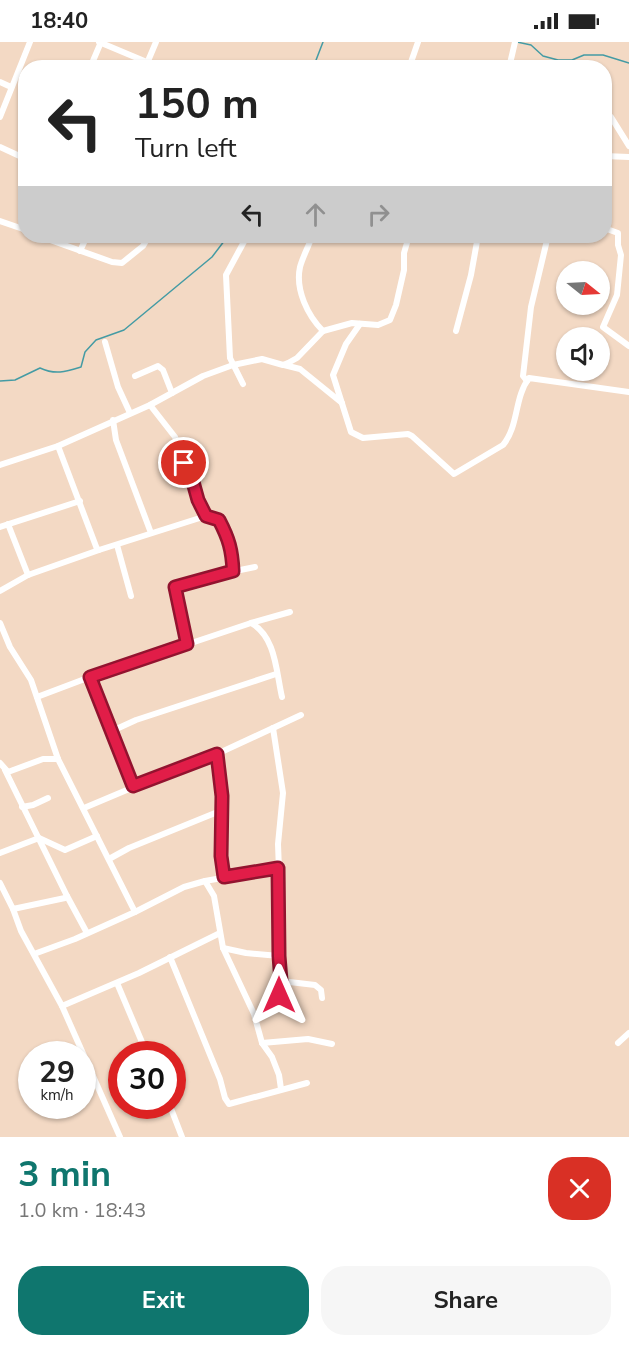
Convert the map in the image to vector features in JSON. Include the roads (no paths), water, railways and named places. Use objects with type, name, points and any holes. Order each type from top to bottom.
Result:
[{"type":"street","points":[[22,60],[30,42]]},
{"type":"street","points":[[93,60],[100,42],[145,60]]},
{"type":"street","points":[[148,60],[156,42]]},
{"type":"street","points":[[412,60],[418,42]]},
{"type":"street","points":[[511,60],[515,42]]},
{"type":"street","points":[[0,117],[18,70]]},
{"type":"street","points":[[0,81],[11,87]]},
{"type":"street","points":[[612,119],[629,146]]},
{"type":"street","points":[[0,147],[18,155]]},
{"type":"street","points":[[612,156],[629,157]]},
{"type":"street","points":[[0,221],[18,227]]},
{"type":"street","points":[[612,231],[618,233],[621,255],[617,295],[603,327],[629,346]]},
{"type":"street","points":[[58,243],[112,262],[122,263],[145,243]]},
{"type":"street","points":[[80,251],[84,243]]},
{"type":"street","points":[[243,384],[233,365],[229,343],[226,275],[244,243]]},
{"type":"street","points":[[309,243],[300,268],[299,279],[305,305],[312,320],[323,332]]},
{"type":"street","points":[[284,365],[297,358],[323,332],[352,323],[378,325],[390,321],[404,270],[404,253],[408,243]]},
{"type":"street","points":[[456,331],[477,243]]},
{"type":"street","points":[[527,381],[523,376],[531,307],[546,243]]},
{"type":"street","points":[[360,324],[346,344],[333,375],[351,432],[363,438],[408,434],[454,474],[503,445],[508,439],[520,396],[527,381],[532,378],[629,392]]},
{"type":"street","points":[[105,342],[118,387],[130,413]]},
{"type":"street","points":[[0,465],[58,446],[150,405],[203,376],[233,365],[262,359],[300,369],[342,404]]},
{"type":"street","points":[[135,376],[158,366],[163,370],[172,393]]},
{"type":"street","points":[[150,405],[171,430],[183,457],[185,475],[193,482],[206,516]]},
{"type":"street","points":[[113,420],[116,440],[151,533]]},
{"type":"street","points":[[58,446],[99,550]]},
{"type":"street","points":[[0,528],[80,501]]},
{"type":"street","points":[[0,591],[28,575],[206,516],[219,520],[223,528],[232,551],[233,571]]},
{"type":"street","points":[[8,524],[28,575]]},
{"type":"street","points":[[117,545],[131,596]]},
{"type":"street","points":[[187,644],[175,587],[255,567]]},
{"type":"street","points":[[37,697],[187,644],[290,612]]},
{"type":"street","points":[[0,623],[10,647],[26,670],[58,759],[135,912]]},
{"type":"street","points":[[251,623],[260,628],[270,643],[282,698]]},
{"type":"street","points":[[112,731],[136,720],[276,674]]},
{"type":"street","points":[[90,677],[133,786]]},
{"type":"street","points":[[84,808],[133,786],[217,754],[301,715]]},
{"type":"street","points":[[273,728],[284,793],[278,844],[281,981],[279,995]]},
{"type":"street","points":[[217,754],[222,796],[221,856],[224,877]]},
{"type":"street","points":[[5,771],[12,772],[43,759],[58,759]]},
{"type":"street","points":[[0,763],[87,933]]},
{"type":"street","points":[[22,807],[48,798]]},
{"type":"street","points":[[109,859],[129,848],[220,811]]},
{"type":"street","points":[[0,854],[39,838],[65,850],[97,836]]},
{"type":"street","points":[[34,954],[129,917],[184,887],[224,877],[278,868]]},
{"type":"street","points":[[205,881],[214,896],[223,948],[254,1014],[262,1043],[272,1057],[279,1075],[281,1089]]},
{"type":"street","points":[[0,883],[21,931],[62,1006],[120,1137]]},
{"type":"street","points":[[13,909],[31,907],[67,896]]},
{"type":"street","points":[[62,1006],[220,933]]},
{"type":"street","points":[[223,948],[279,956]]},
{"type":"street","points":[[170,957],[229,1104],[307,1083]]},
{"type":"street","points":[[281,981],[315,985],[321,990],[322,998]]},
{"type":"street","points":[[117,982],[142,1041]]},
{"type":"street","points":[[618,1043],[629,1033]]},
{"type":"street","points":[[262,1043],[308,1039],[332,1044]]},
{"type":"street","points":[[175,1119],[183,1137]]},
{"type":"waterway","points":[[316,60],[323,42]]},
{"type":"waterway","points":[[517,42],[531,45],[543,56],[558,60],[572,60],[584,55],[603,55],[629,63]]},
{"type":"waterway","points":[[0,381],[15,380],[40,368],[50,372],[60,372],[81,367],[85,352],[96,340],[124,330],[212,257],[223,243]]}]
